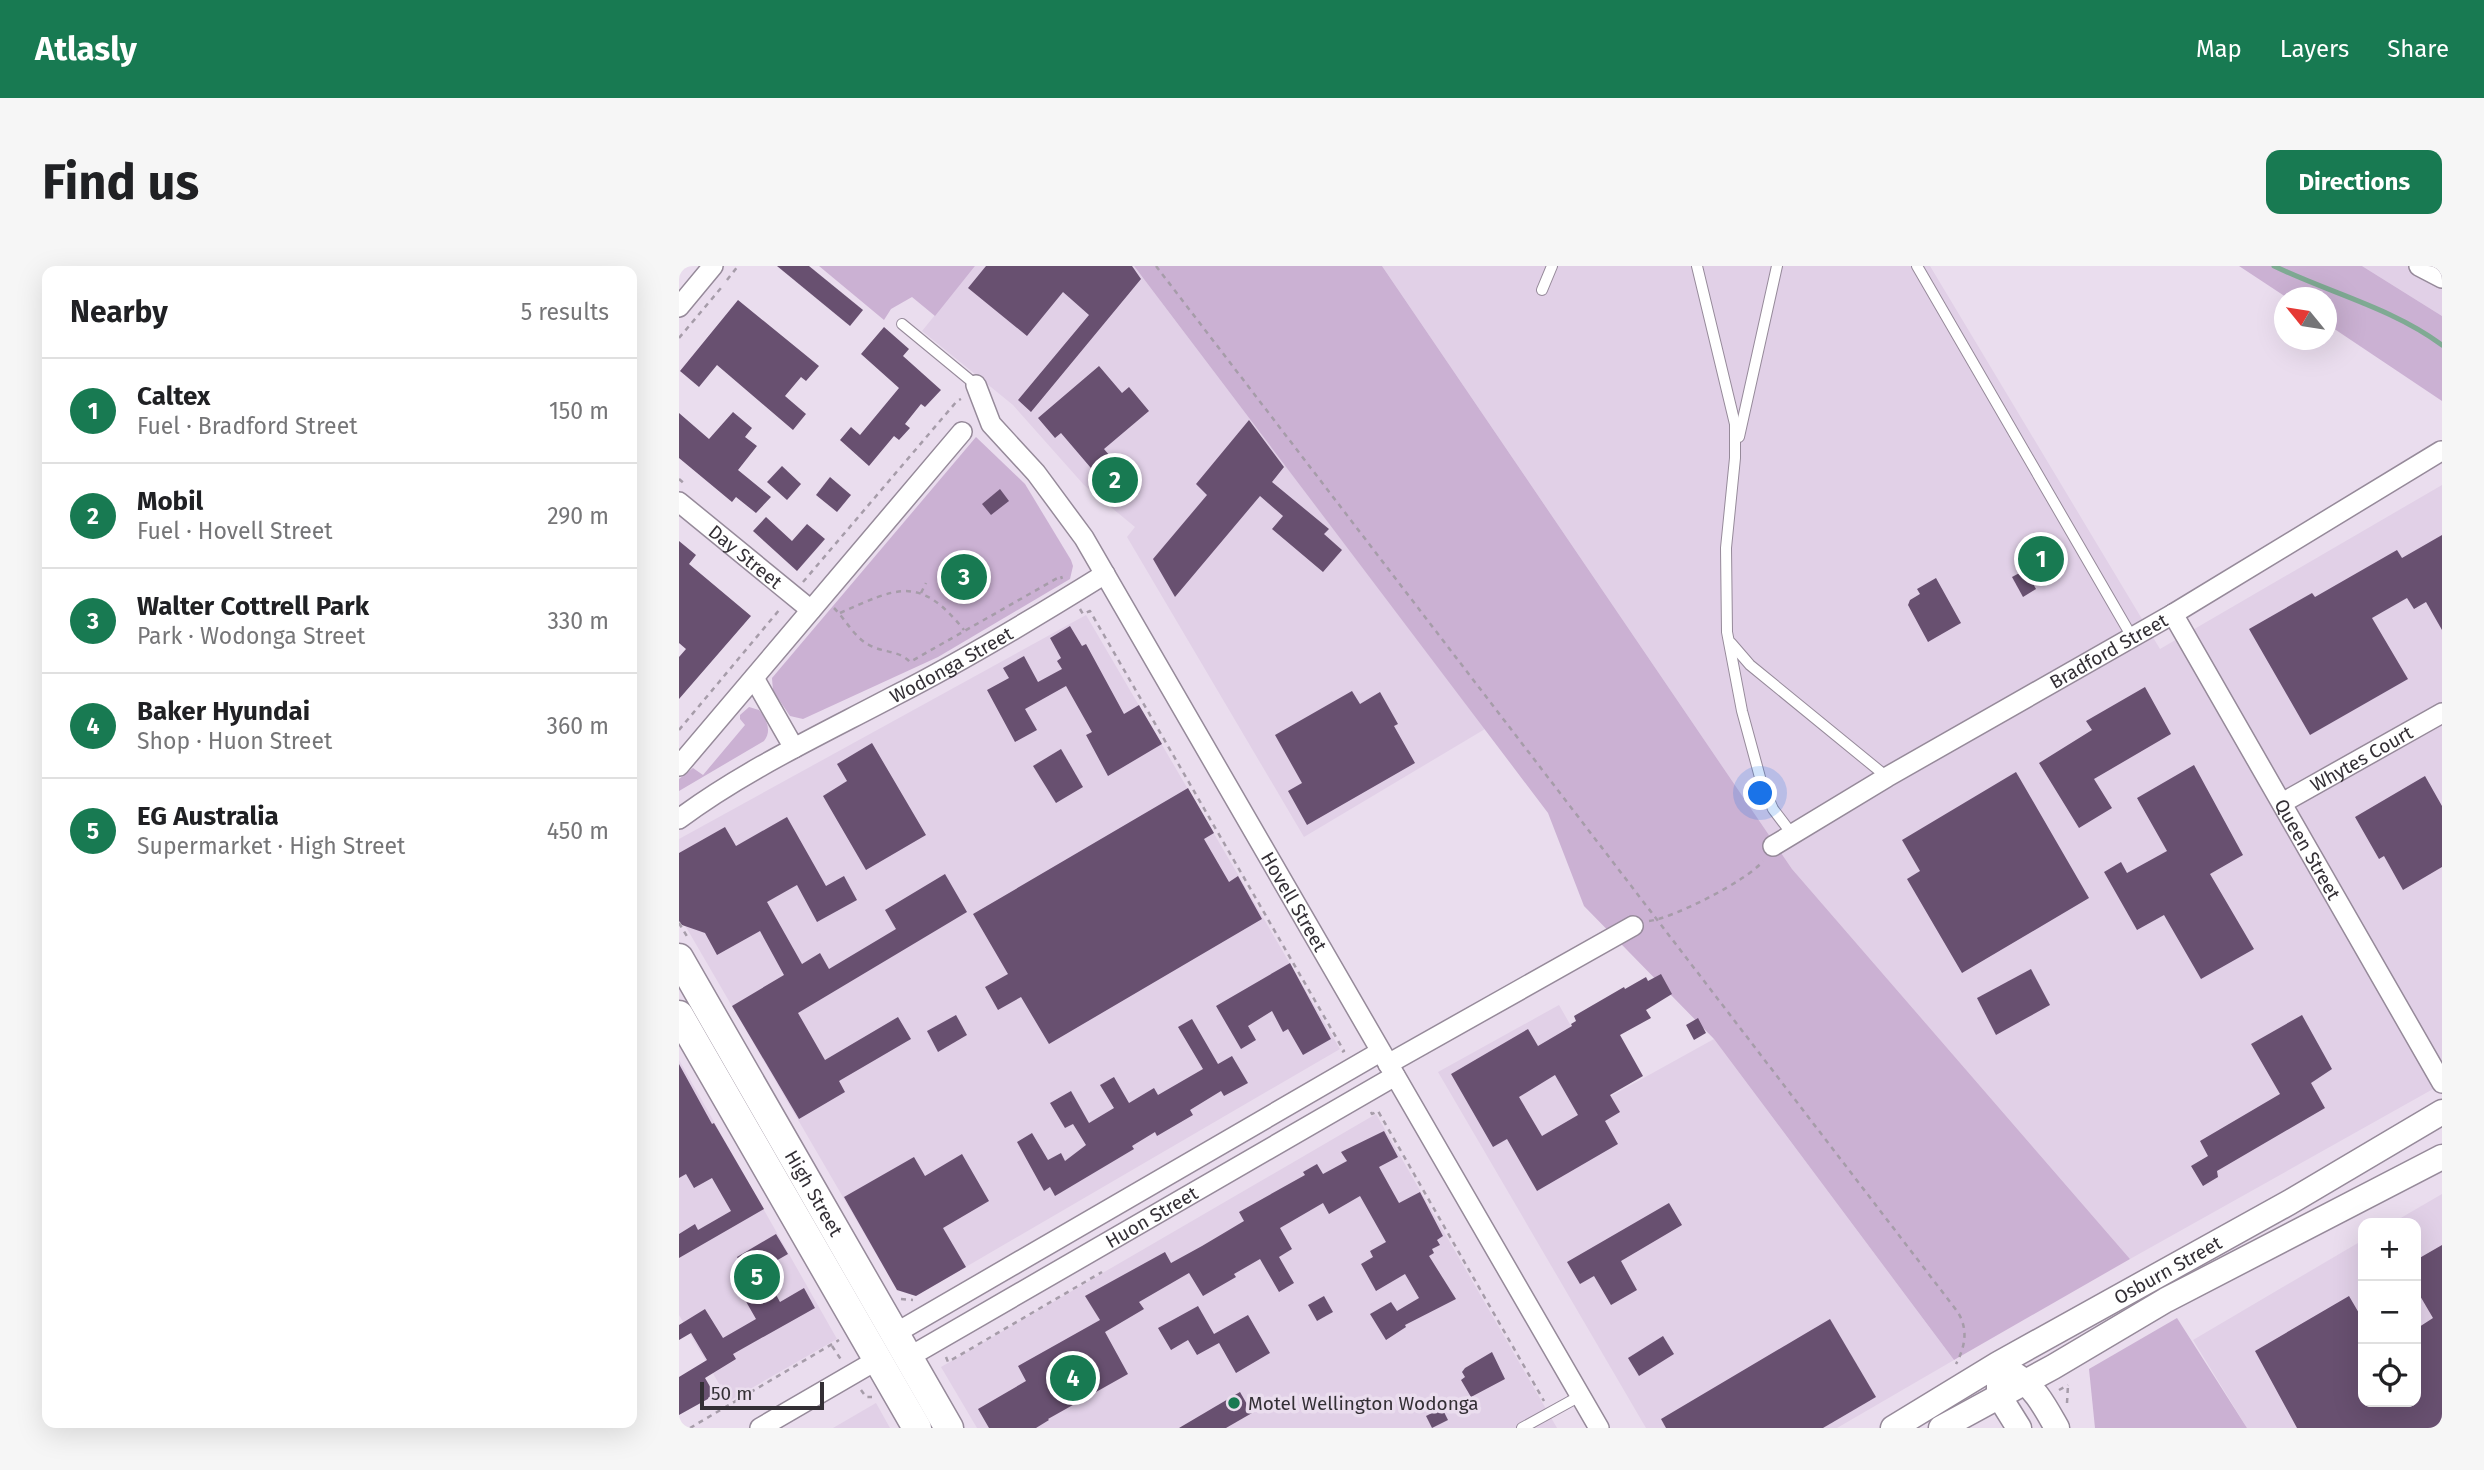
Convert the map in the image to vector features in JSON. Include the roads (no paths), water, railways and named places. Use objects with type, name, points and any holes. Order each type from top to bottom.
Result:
[{"type":"main road","name":"High Street","points":[[679,958],[949,1428]]},
{"type":"main road","name":"High Street","points":[[679,1015],[917,1428]]},
{"type":"street","points":[[679,307],[713,266]]},
{"type":"street","points":[[2419,266],[2442,278]]},
{"type":"street","name":"Hovell Street","points":[[978,388],[991,424],[1053,495],[1084,538],[1599,1428]]},
{"type":"street","points":[[679,766],[962,432]]},
{"type":"street","name":"Bradford Street","points":[[1773,846],[1887,777],[2173,614],[2441,451]]},
{"type":"street","name":"Day Street","points":[[679,502],[811,611]]},
{"type":"street","name":"Wodonga Street","points":[[679,819],[687,809],[794,748],[920,682],[1105,574]]},
{"type":"street","name":"Queen Street","points":[[2173,614],[2442,1083]]},
{"type":"street","points":[[754,678],[794,748]]},
{"type":"street","name":"Whytes Court","points":[[2282,803],[2442,713]]},
{"type":"street","name":"Huon Street","points":[[901,1346],[997,1274],[1273,1114],[1348,1071],[1388,1064],[1633,926]]},
{"type":"street","name":"Huon Street","points":[[901,1346],[1011,1298],[1362,1096],[1388,1064]]},
{"type":"street","name":"Osburn Street","points":[[1892,1428],[1998,1364],[2290,1202],[2442,1112]]},
{"type":"street","points":[[1273,1114],[1289,1138]]},
{"type":"street","points":[[1234,1138],[1249,1161]]},
{"type":"street","name":"Osburn Street","points":[[1941,1428],[2027,1382],[2166,1300],[2442,1157]]},
{"type":"street","points":[[1100,1214],[1114,1237]]},
{"type":"street","points":[[997,1274],[1011,1298]]},
{"type":"street","points":[[761,1428],[901,1346]]},
{"type":"street","points":[[1998,1364],[2027,1382],[2041,1399],[2056,1428]]},
{"type":"street","points":[[1998,1364],[1999,1396],[2018,1428]]},
{"type":"lane","points":[[1542,290],[1552,266]]},
{"type":"lane","points":[[1697,266],[1734,411],[1735,458]]},
{"type":"lane","points":[[1777,266],[1735,458],[1726,548],[1727,632],[1745,722],[1761,781],[1773,809],[1792,834]]},
{"type":"lane","points":[[1917,266],[2132,637]]},
{"type":"lane","points":[[902,324],[978,388]]},
{"type":"lane","points":[[1727,632],[1736,650],[1750,665],[1887,777]]},
{"type":"lane","points":[[1522,1428],[1580,1396]]},
{"type":"waterway","points":[[2274,266],[2382,311],[2442,345]]},
{"type":"place","name":"Mobil","points":[[1115,480]]},
{"type":"place","name":"Caltex","points":[[2041,559]]},
{"type":"place","name":"Walter Cottrell Park","points":[[964,577]]},
{"type":"place","name":"EG Australia","points":[[757,1277]]},
{"type":"place","name":"Baker Hyundai","points":[[1073,1378]]},
{"type":"place","name":"Motel Wellington Wodonga","points":[[1234,1403]]}]
